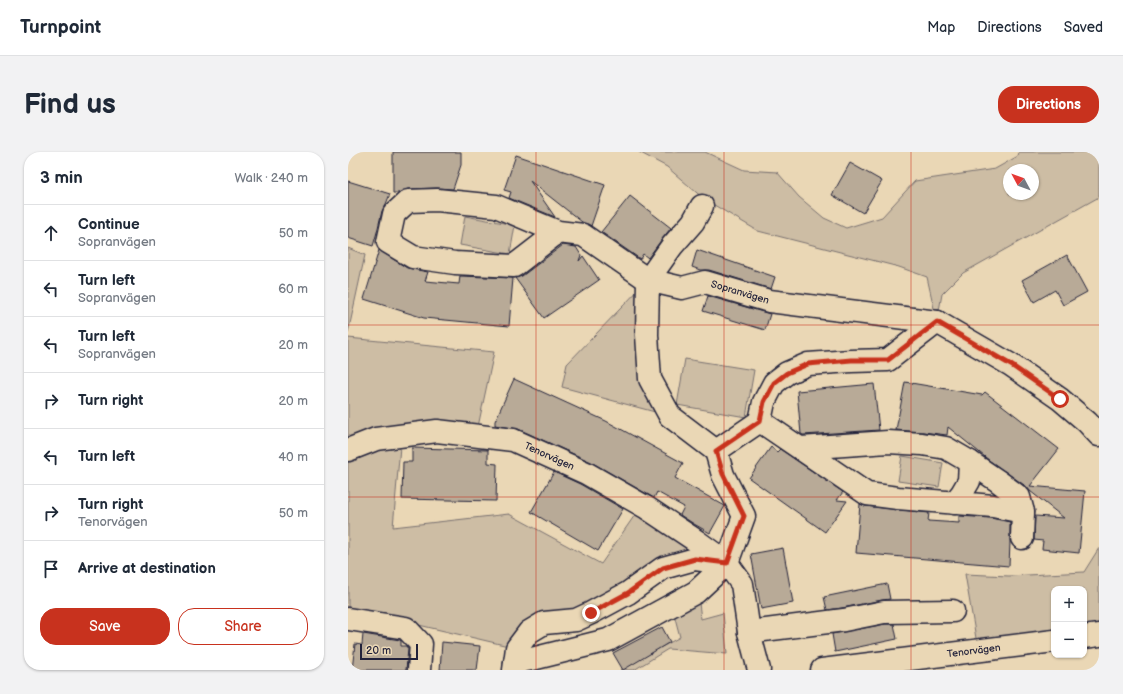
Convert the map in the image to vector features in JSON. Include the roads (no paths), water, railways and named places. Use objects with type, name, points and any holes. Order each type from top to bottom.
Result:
[{"type":"street","name":"Sopranvägen","points":[[558,232],[514,266],[456,263],[413,257],[388,242],[394,214],[408,201],[437,200],[496,206],[558,232],[583,235],[648,280],[682,288],[705,282],[769,301],[937,322],[1011,365],[1060,399],[1087,422],[1099,435]]},
{"type":"street","points":[[702,206],[693,222],[672,246],[648,280],[647,335],[650,378],[670,416],[716,451],[723,474],[744,516],[727,563],[696,592],[608,640],[521,664],[517,648],[529,632],[544,623],[576,620],[628,593],[663,568],[695,559],[727,563]]},
{"type":"street","points":[[716,451],[760,421],[764,402],[774,383],[787,373],[808,364],[851,360],[888,360],[937,322]]},
{"type":"street","points":[[760,421],[867,494],[993,506],[1023,512]]},
{"type":"street","name":"Tenorvägen","points":[[348,450],[376,439],[437,431],[513,440],[586,473],[639,503],[727,563],[742,584],[749,632],[759,670]]},
{"type":"street","points":[[801,448],[888,442],[922,444],[946,448],[970,462],[1019,497],[1023,512],[1022,538]]},
{"type":"street","points":[[954,503],[962,494],[969,481],[970,462]]},
{"type":"street","points":[[749,632],[844,620],[884,612],[953,611]]},
{"type":"street","points":[[348,619],[406,628],[421,644],[419,670]]},
{"type":"street","points":[[1087,637],[1099,636]]},
{"type":"street","name":"Tenorvägen","points":[[822,670],[1051,641]]}]
